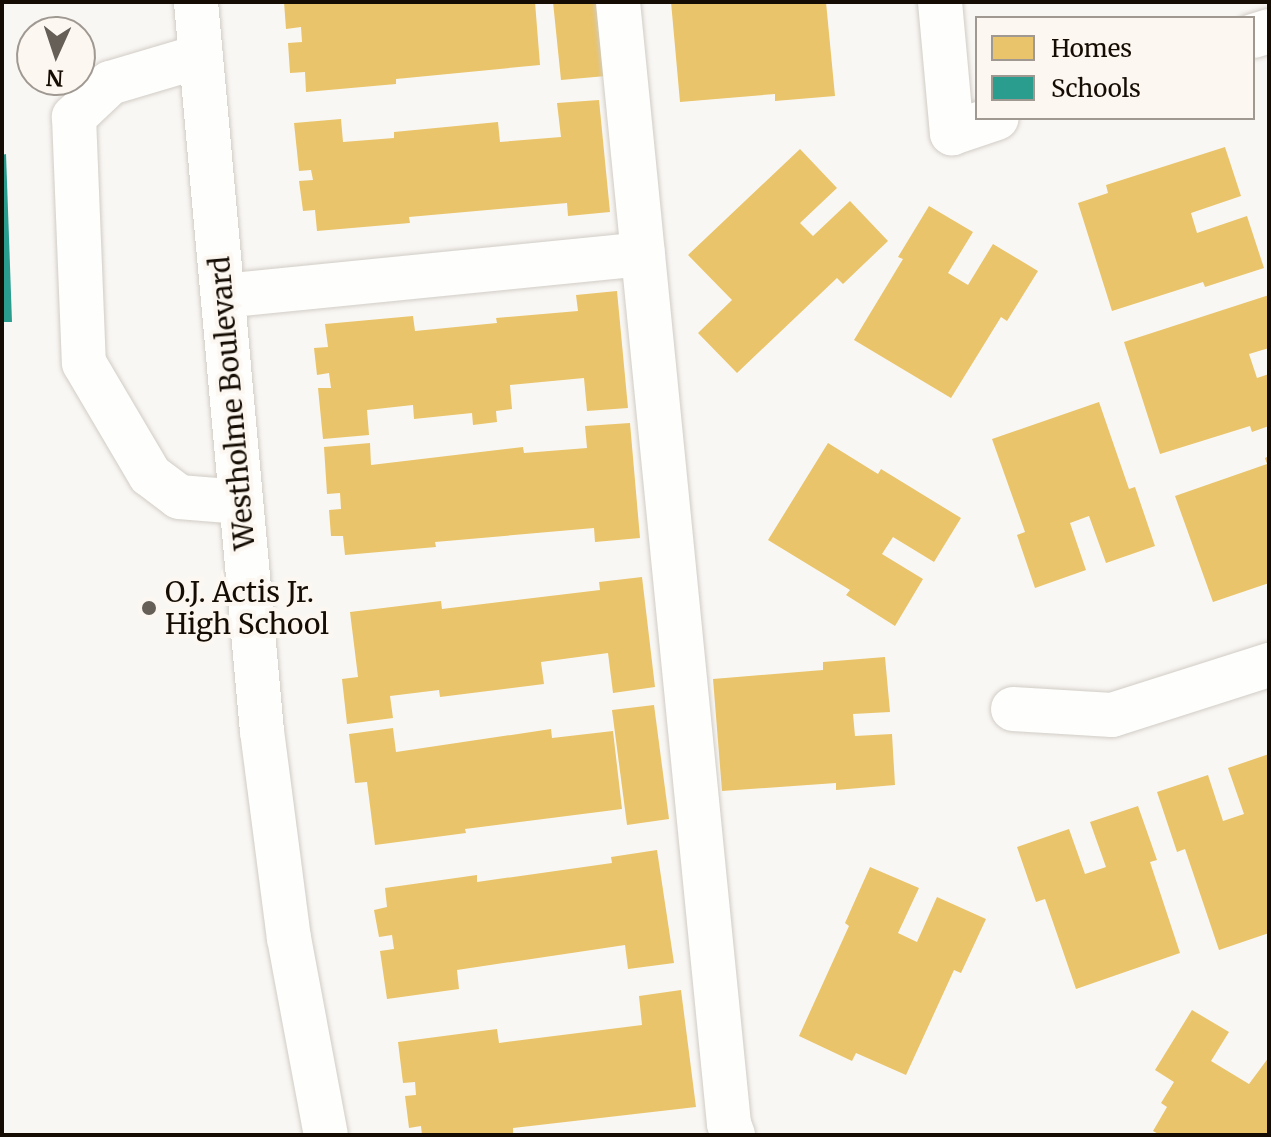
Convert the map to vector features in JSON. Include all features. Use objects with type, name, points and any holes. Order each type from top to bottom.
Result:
[{"type":"street","name":"Westholme Boulevard","points":[[196,2],[262,731],[283,894],[326,1135]]},
{"type":"street","points":[[618,2],[729,1124],[733,1135]]},
{"type":"street","points":[[940,2],[952,133],[991,120]]},
{"type":"street","points":[[201,56],[110,83],[74,117],[84,363],[150,475],[179,497],[241,502]]},
{"type":"street","points":[[223,296],[643,254]]},
{"type":"street","points":[[1013,709],[1112,715],[1269,665]]},
{"type":"building: Homes","points":[[284,2],[535,2],[540,65],[396,79],[396,84],[306,92],[305,72],[290,73],[288,43],[302,42],[301,27],[286,29]]},
{"type":"building: Homes","points":[[553,2],[599,2],[606,76],[561,80]]},
{"type":"building: Homes","points":[[671,2],[826,2],[835,96],[775,101],[775,94],[680,102]]},
{"type":"building: Homes","points":[[599,100],[610,212],[568,216],[567,203],[409,217],[410,223],[317,231],[315,210],[303,211],[299,181],[313,180],[311,170],[299,171],[294,123],[341,119],[343,142],[394,138],[394,132],[498,122],[500,142],[561,137],[557,103]]},
{"type":"building: Homes","points":[[1225,147],[1241,196],[1191,213],[1197,233],[1247,216],[1264,268],[1205,287],[1203,282],[1112,311],[1078,203],[1108,193],[1106,185]]},
{"type":"building: Homes","points":[[800,149],[837,188],[800,223],[813,236],[850,201],[888,241],[843,284],[837,278],[737,373],[698,333],[732,300],[688,255]]},
{"type":"building: Homes","points":[[929,206],[973,232],[948,273],[968,285],[993,244],[1038,271],[1007,321],[1001,317],[951,398],[854,340],[903,259],[898,257]]},
{"type":"building: Homes","points":[[617,291],[628,408],[587,411],[584,378],[510,385],[512,409],[496,411],[497,422],[473,425],[472,413],[414,419],[413,405],[367,410],[369,435],[323,439],[318,388],[331,388],[329,373],[317,375],[314,348],[328,347],[325,324],[413,316],[415,331],[497,323],[496,318],[578,311],[576,295]]},
{"type":"building: Homes","points":[[1269,295],[1269,348],[1249,354],[1257,378],[1269,374],[1269,426],[1252,432],[1250,426],[1160,454],[1124,342]]},
{"type":"building: Homes","points":[[1099,402],[1129,489],[1135,487],[1155,546],[1106,563],[1089,516],[1070,523],[1086,570],[1035,588],[1017,535],[1025,532],[992,439]]},
{"type":"building: Homes","points":[[630,423],[640,538],[595,542],[594,528],[435,542],[436,547],[345,555],[343,536],[331,536],[329,510],[341,509],[340,493],[327,494],[324,447],[370,443],[371,465],[523,447],[524,453],[587,448],[585,426]]},
{"type":"building: Homes","points":[[828,443],[878,474],[881,469],[961,518],[934,562],[893,537],[882,554],[923,579],[895,626],[846,595],[850,590],[768,540]]},
{"type":"building: Homes","points":[[1269,456],[1269,583],[1213,602],[1175,496],[1267,464],[1265,458]]},
{"type":"building: Homes","points":[[642,577],[655,687],[613,693],[608,653],[541,662],[544,684],[440,697],[439,690],[390,696],[393,718],[347,724],[342,679],[358,677],[350,612],[441,601],[442,609],[600,590],[599,582]]},
{"type":"building: Homes","points":[[885,657],[890,712],[853,714],[855,736],[892,734],[895,785],[836,790],[836,783],[722,791],[713,679],[823,670],[823,662]]},
{"type":"building: Homes","points":[[654,705],[669,819],[627,825],[612,710]]},
{"type":"building: Homes","points":[[393,728],[396,752],[551,729],[552,738],[613,731],[622,809],[465,829],[466,833],[375,845],[367,782],[355,783],[349,734]]},
{"type":"building: Homes","points":[[1269,754],[1269,933],[1219,950],[1185,849],[1177,852],[1157,792],[1208,775],[1223,821],[1244,814],[1228,768]]},
{"type":"building: Homes","points":[[1138,806],[1157,860],[1150,862],[1180,953],[1076,989],[1045,899],[1036,902],[1017,847],[1069,829],[1085,874],[1106,867],[1090,822]]},
{"type":"building: Homes","points":[[657,850],[674,963],[628,969],[625,945],[457,970],[459,989],[387,999],[380,951],[394,949],[392,935],[379,937],[374,910],[387,907],[385,888],[477,875],[477,882],[612,863],[611,857]]},
{"type":"building: Homes","points":[[870,867],[919,888],[898,933],[917,942],[937,897],[986,919],[961,973],[954,970],[906,1075],[856,1053],[852,1061],[799,1036],[849,926],[845,923]]},
{"type":"building: Homes","points":[[681,990],[696,1107],[513,1128],[513,1135],[422,1135],[421,1126],[409,1128],[405,1096],[416,1095],[415,1082],[403,1083],[398,1042],[497,1029],[499,1043],[642,1025],[639,996]]},
{"type":"building: Homes","points":[[1192,1010],[1229,1032],[1211,1061],[1249,1084],[1269,1057],[1269,1135],[1160,1135],[1153,1131],[1167,1107],[1161,1103],[1174,1082],[1155,1070]]},
{"type":"building: Schools","points":[[6,154],[12,322],[2,322],[2,155]]},
{"type":"place","name":"O.J. Actis Jr. High School","points":[[149,608]]}]
